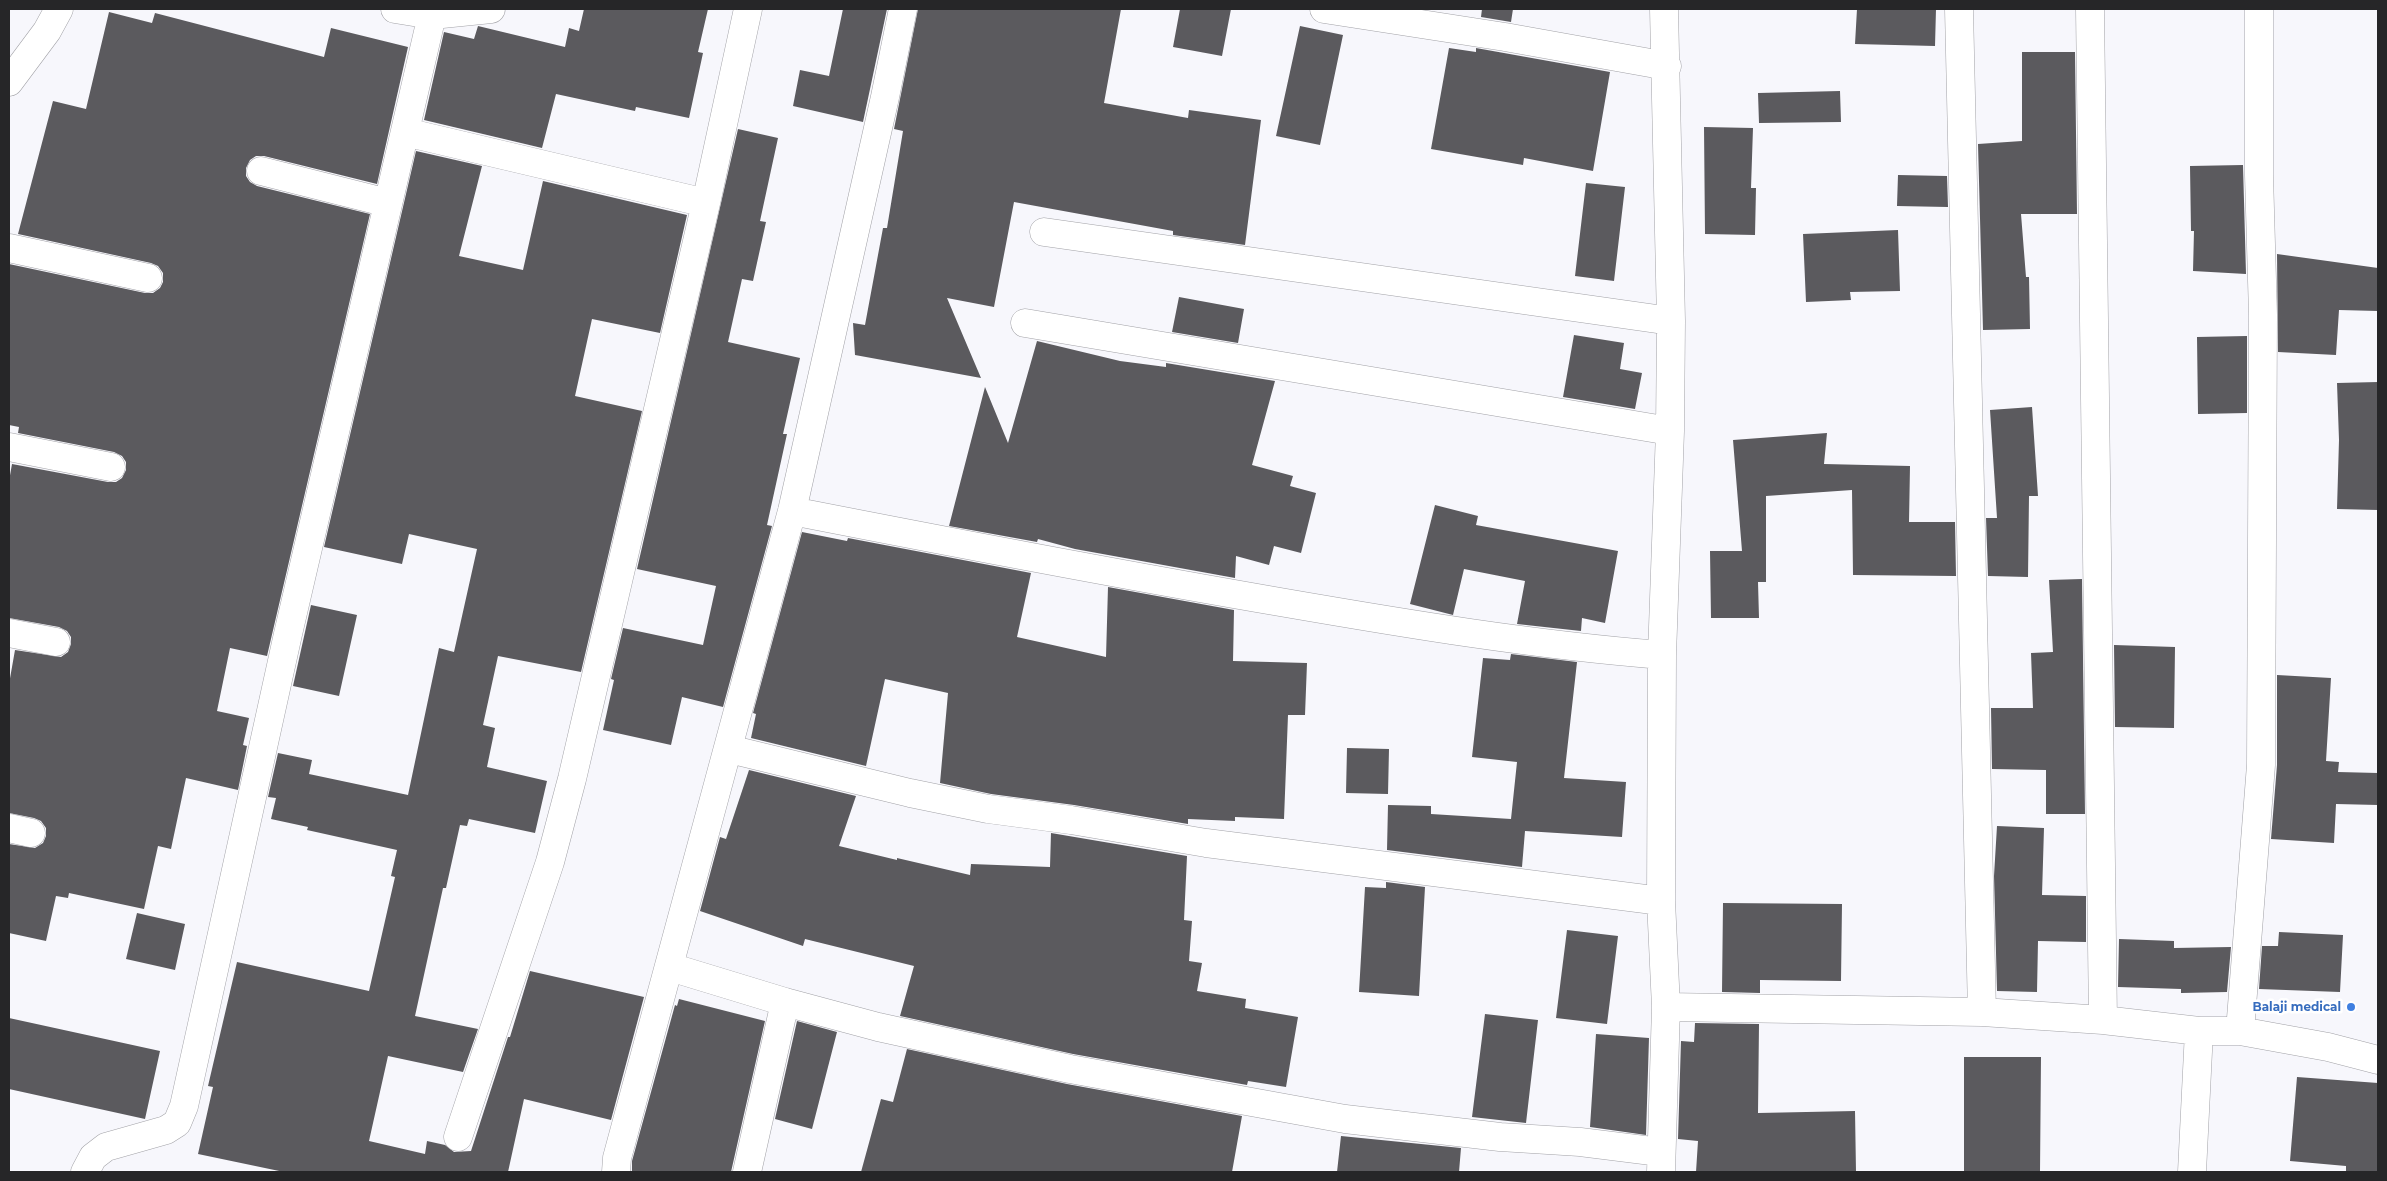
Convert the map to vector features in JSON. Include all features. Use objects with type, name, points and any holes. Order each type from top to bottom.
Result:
[{"type":"street","points":[[9,82],[47,32],[59,9]]},
{"type":"street","points":[[395,9],[432,15],[491,9]]},
{"type":"street","points":[[458,1137],[550,862],[572,779],[706,203],[748,9]]},
{"type":"street","points":[[616,1172],[617,1158],[792,511],[885,97],[902,9]]},
{"type":"street","points":[[1324,9],[1504,37],[1667,66]]},
{"type":"street","points":[[670,967],[878,1027],[1070,1069],[1346,1119],[1500,1137],[1580,1142],[1661,1162],[1666,1008],[1661,901],[1662,655],[1670,431],[1671,321],[1667,66],[1664,9]]},
{"type":"street","points":[[1959,9],[1982,1012]]},
{"type":"street","points":[[2090,9],[2103,1020]]},
{"type":"street","points":[[2240,1031],[2261,765],[2263,314],[2259,175],[2259,9]]},
{"type":"street","points":[[85,1172],[93,1157],[106,1147],[166,1130],[177,1123],[184,1106],[288,634],[432,15]]},
{"type":"street","points":[[405,132],[706,203]]},
{"type":"street","points":[[261,172],[388,203]]},
{"type":"street","points":[[1044,232],[1671,321]]},
{"type":"street","points":[[9,248],[148,278]]},
{"type":"street","points":[[1025,323],[1670,431]]},
{"type":"street","points":[[9,447],[111,467]]},
{"type":"street","points":[[792,511],[1064,564],[1380,620],[1605,651],[1662,655]]},
{"type":"street","points":[[9,632],[56,642]]},
{"type":"street","points":[[729,749],[988,809],[1072,820],[1206,843],[1661,901]]},
{"type":"street","points":[[747,1172],[786,1002]]},
{"type":"street","points":[[1666,1008],[1982,1012],[2103,1020],[2199,1031],[2240,1031],[2378,1060]]},
{"type":"street","points":[[2192,1172],[2199,1031]]},
{"type":"building","points":[[584,9],[708,9],[698,52],[703,53],[689,118],[636,107],[635,111],[556,94],[542,148],[424,120],[444,32],[474,39],[478,26],[565,47],[569,28],[579,31]]},
{"type":"building","points":[[843,9],[887,9],[863,122],[793,106],[800,70],[829,76]]},
{"type":"building","points":[[918,9],[1121,9],[1104,103],[1188,118],[1189,110],[1261,120],[1245,245],[1173,235],[1173,231],[1014,202],[994,307],[947,298],[981,378],[855,355],[853,323],[865,325],[883,228],[887,228],[903,131],[894,129]]},
{"type":"building","points":[[1180,9],[1231,9],[1222,56],[1173,47]]},
{"type":"building","points":[[1482,9],[1513,9],[1511,22],[1481,17]]},
{"type":"building","points":[[1857,9],[1936,9],[1935,46],[1855,44]]},
{"type":"building","points":[[109,12],[152,23],[155,13],[324,57],[331,28],[408,47],[377,184],[264,156],[256,156],[250,160],[246,168],[246,176],[250,182],[257,186],[370,214],[267,656],[230,648],[217,711],[249,718],[243,745],[247,746],[238,790],[186,778],[171,849],[158,846],[144,909],[69,893],[68,898],[56,896],[46,941],[9,933],[9,844],[35,848],[43,843],[46,836],[46,828],[41,821],[34,818],[9,813],[9,684],[15,650],[61,657],[68,652],[71,637],[67,631],[59,627],[9,618],[9,481],[12,464],[116,482],[122,478],[126,470],[126,462],[122,456],[114,452],[18,433],[19,427],[9,425],[9,264],[145,293],[153,293],[160,288],[163,282],[163,273],[158,266],[151,263],[18,234],[53,101],[86,109]]},
{"type":"building","points":[[1300,26],[1343,35],[1320,145],[1276,136]]},
{"type":"building","points":[[1449,48],[1476,52],[1476,48],[1610,72],[1593,171],[1524,158],[1523,165],[1431,149]]},
{"type":"building","points":[[2022,52],[2075,52],[2077,214],[2021,214],[2026,277],[2029,277],[2030,329],[1983,330],[1978,144],[2022,141]]},
{"type":"building","points":[[1840,91],[1841,122],[1759,123],[1758,93]]},
{"type":"building","points":[[1704,127],[1753,128],[1751,188],[1756,188],[1755,235],[1705,234]]},
{"type":"building","points":[[738,129],[778,138],[760,221],[766,222],[753,281],[742,279],[728,342],[800,358],[783,434],[787,434],[767,525],[772,526],[723,707],[682,697],[671,745],[603,730],[614,680],[611,679],[623,628],[703,645],[716,586],[637,569]]},
{"type":"building","points":[[416,151],[482,166],[459,256],[523,270],[543,181],[687,215],[660,333],[592,319],[575,396],[642,411],[581,672],[498,656],[483,725],[495,728],[487,767],[547,781],[535,833],[469,819],[467,826],[460,825],[446,888],[443,888],[415,1016],[478,1029],[463,1072],[388,1056],[369,1141],[425,1154],[427,1141],[445,1145],[454,1152],[471,1151],[508,1037],[510,1037],[530,971],[644,997],[611,1120],[524,1099],[508,1172],[284,1172],[198,1154],[213,1087],[208,1086],[237,962],[369,991],[395,877],[391,876],[397,850],[307,830],[308,827],[271,819],[276,798],[268,797],[278,753],[312,760],[309,774],[408,795],[439,648],[454,652],[477,549],[409,534],[402,564],[324,547]]},
{"type":"building","points":[[2243,165],[2246,274],[2193,271],[2194,231],[2191,231],[2190,166]]},
{"type":"building","points":[[1898,175],[1947,176],[1948,207],[1897,206]]},
{"type":"building","points":[[1586,183],[1625,187],[1614,281],[1575,276]]},
{"type":"building","points":[[1898,230],[1900,291],[1850,292],[1851,300],[1806,302],[1803,234]]},
{"type":"building","points":[[2277,254],[2378,268],[2378,311],[2339,310],[2336,355],[2278,352]]},
{"type":"building","points":[[1179,297],[1244,309],[1238,343],[1172,332]]},
{"type":"building","points":[[1574,335],[1624,343],[1620,369],[1642,373],[1635,409],[1563,397]]},
{"type":"building","points":[[2247,336],[2247,413],[2198,414],[2197,337]]},
{"type":"building","points":[[1037,341],[1120,361],[1166,367],[1166,363],[1275,381],[1252,465],[1293,476],[1290,486],[1316,493],[1301,553],[1274,546],[1269,565],[1236,556],[1235,578],[1075,549],[1038,539],[1037,542],[949,526],[985,387],[1008,443]]},
{"type":"building","points":[[2378,382],[2378,510],[2337,509],[2339,440],[2337,383]]},
{"type":"building","points":[[2032,407],[2038,496],[2029,496],[2028,577],[1988,576],[1986,518],[1997,518],[1990,410]]},
{"type":"building","points":[[1827,433],[1824,464],[1910,466],[1909,522],[1955,522],[1956,576],[1853,575],[1852,490],[1766,496],[1766,582],[1758,582],[1759,618],[1711,618],[1710,551],[1742,551],[1733,440]]},
{"type":"building","points":[[1435,505],[1478,516],[1476,525],[1618,551],[1605,623],[1582,618],[1581,631],[1517,624],[1525,581],[1464,569],[1453,615],[1410,604]]},
{"type":"building","points":[[802,532],[847,541],[848,538],[1031,573],[1017,637],[1106,657],[1108,587],[1234,610],[1233,661],[1307,663],[1305,715],[1288,715],[1284,819],[1235,817],[1235,821],[1188,819],[1188,824],[1074,805],[991,794],[940,783],[948,693],[885,679],[866,766],[751,738],[756,714],[753,713]]},
{"type":"building","points":[[2082,579],[2085,814],[2046,814],[2046,770],[1992,769],[1991,708],[2033,708],[2031,653],[2053,652],[2049,580]]},
{"type":"building","points":[[311,605],[357,615],[339,696],[293,686]]},
{"type":"building","points":[[2114,645],[2175,647],[2174,728],[2115,727]]},
{"type":"building","points":[[1511,654],[1577,662],[1564,778],[1626,782],[1622,837],[1525,831],[1522,867],[1387,850],[1388,805],[1431,806],[1431,814],[1511,819],[1517,762],[1472,757],[1483,658],[1510,660]]},
{"type":"building","points":[[2277,675],[2331,678],[2326,761],[2339,762],[2338,772],[2378,773],[2378,805],[2336,804],[2334,843],[2271,839],[2277,765]]},
{"type":"building","points":[[1347,748],[1389,749],[1388,794],[1346,793]]},
{"type":"building","points":[[749,770],[856,796],[839,846],[970,875],[971,864],[1050,867],[1051,833],[1187,856],[1184,920],[1192,921],[1189,961],[1202,963],[1197,991],[1246,999],[1245,1008],[1298,1017],[1286,1087],[1248,1081],[1247,1085],[1073,1054],[900,1016],[914,966],[805,939],[803,946],[700,911],[720,837],[726,839]]},
{"type":"building","points":[[1997,826],[2044,828],[2042,895],[2086,896],[2086,942],[2038,941],[2037,992],[1997,991],[1994,876]]},
{"type":"building","points":[[1386,882],[1425,887],[1419,996],[1359,992],[1365,887],[1386,888]]},
{"type":"building","points":[[1723,903],[1842,904],[1841,981],[1760,980],[1760,993],[1722,992]]},
{"type":"building","points":[[137,913],[185,924],[175,970],[126,959]]},
{"type":"building","points":[[1567,930],[1618,936],[1607,1024],[1556,1018]]},
{"type":"building","points":[[2279,932],[2343,935],[2340,992],[2259,989],[2262,946],[2278,946]]},
{"type":"building","points":[[2119,939],[2174,941],[2174,948],[2231,947],[2227,992],[2181,993],[2181,989],[2118,987]]},
{"type":"building","points":[[679,999],[765,1021],[731,1172],[632,1172],[632,1161],[675,1005],[677,1006]]},
{"type":"building","points":[[1485,1014],[1538,1020],[1526,1123],[1472,1117]]},
{"type":"building","points":[[9,1018],[160,1051],[145,1119],[9,1089]]},
{"type":"building","points":[[797,1021],[837,1032],[812,1129],[775,1119]]},
{"type":"building","points":[[1695,1023],[1759,1024],[1758,1113],[1855,1111],[1856,1172],[1696,1172],[1698,1141],[1678,1139],[1681,1041],[1694,1042]]},
{"type":"building","points":[[1596,1034],[1649,1038],[1646,1135],[1590,1127]]},
{"type":"building","points":[[907,1049],[1067,1084],[1242,1116],[1232,1172],[861,1172],[881,1099],[893,1102]]},
{"type":"building","points":[[1964,1057],[2041,1057],[2040,1172],[1964,1172]]},
{"type":"building","points":[[2297,1077],[2378,1083],[2378,1172],[2346,1172],[2346,1166],[2290,1161]]},
{"type":"building","points":[[1341,1136],[1461,1148],[1459,1172],[1337,1172]]},
{"type":"place","name":"Balaji medical","points":[[2351,1007]]}]
